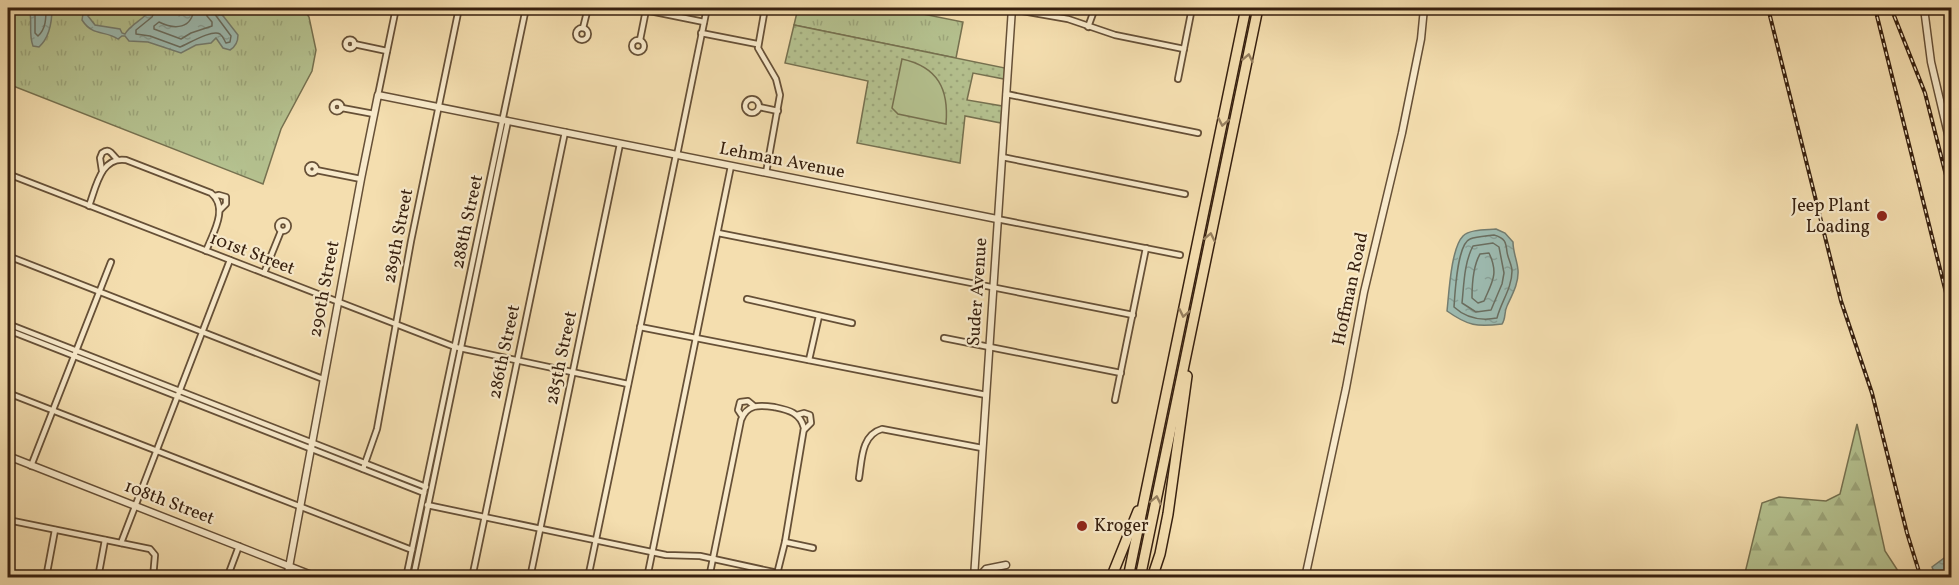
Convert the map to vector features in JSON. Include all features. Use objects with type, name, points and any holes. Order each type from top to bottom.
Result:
[{"type":"highway","points":[[1128,578],[1246,8]]},
{"type":"highway","points":[[1140,578],[1258,8]]},
{"type":"highway","points":[[1152,578],[1160,554],[1170,502],[1194,315]]},
{"type":"highway","points":[[1111,578],[1147,490]]},
{"type":"street","name":"290th Street","points":[[287,578],[361,179],[396,8]]},
{"type":"street","name":"289th Street","points":[[363,469],[377,429],[459,8]]},
{"type":"street","name":"288th Street","points":[[406,578],[415,550],[448,396],[526,8]]},
{"type":"street","points":[[583,28],[588,8]]},
{"type":"street","points":[[635,8],[704,22]]},
{"type":"street","points":[[588,578],[707,8]]},
{"type":"street","points":[[765,8],[757,45],[777,82],[780,95],[766,173]]},
{"type":"street","points":[[1012,8],[1068,20],[1115,35],[1184,49]]},
{"type":"street","name":"Suder Avenue","points":[[976,578],[982,448],[1012,8]]},
{"type":"street","points":[[1088,27],[1095,8]]},
{"type":"street","points":[[1178,79],[1192,8]]},
{"type":"street","name":"Hoffman Road","points":[[1305,578],[1364,292],[1402,133],[1421,39],[1424,8]]},
{"type":"street","points":[[1924,8],[1930,62],[1952,151]]},
{"type":"street","points":[[640,40],[646,10]]},
{"type":"street","points":[[701,33],[757,45]]},
{"type":"street","points":[[354,44],[387,51]]},
{"type":"street","points":[[1006,94],[1198,133]]},
{"type":"street","name":"Lehman Avenue","points":[[378,95],[1180,255]]},
{"type":"street","points":[[759,107],[778,111]]},
{"type":"street","points":[[342,108],[374,114]]},
{"type":"street","name":"286th Street","points":[[472,578],[565,132]]},
{"type":"street","name":"285th Street","points":[[530,578],[620,144]]},
{"type":"street","points":[[102,171],[100,158],[105,151],[112,152],[114,160]]},
{"type":"street","points":[[1002,157],[1185,194]]},
{"type":"street","points":[[89,206],[102,171],[114,160],[126,160],[211,193],[215,196],[220,210]]},
{"type":"street","points":[[646,578],[731,166]]},
{"type":"street","points":[[316,170],[361,179]]},
{"type":"street","name":"101st Street","points":[[8,174],[458,348],[628,384]]},
{"type":"street","points":[[206,251],[220,210],[226,204],[226,197],[215,196]]},
{"type":"street","points":[[264,273],[280,231]]},
{"type":"street","points":[[718,233],[1133,315]]},
{"type":"street","points":[[1115,400],[1146,248]]},
{"type":"street","points":[[8,256],[323,379]]},
{"type":"street","points":[[122,543],[230,260]]},
{"type":"street","points":[[31,465],[111,262]]},
{"type":"street","points":[[747,299],[852,323]]},
{"type":"street","points":[[809,360],[819,316]]},
{"type":"street","points":[[8,324],[127,377],[365,463],[427,489]]},
{"type":"street","points":[[640,327],[986,395]]},
{"type":"street","points":[[8,330],[129,371],[179,394]]},
{"type":"street","points":[[944,338],[1121,373]]},
{"type":"street","points":[[127,377],[129,371]]},
{"type":"street","points":[[8,393],[415,550]]},
{"type":"street","points":[[742,416],[738,410],[740,402],[748,400],[754,406]]},
{"type":"street","points":[[425,504],[672,556],[693,555],[713,559],[777,575],[785,542],[804,430],[799,417],[781,409],[762,405],[748,409],[742,416],[713,559],[709,578]]},
{"type":"street","points":[[799,417],[804,413],[810,415],[811,423],[804,430]]},
{"type":"street","points":[[859,478],[865,444],[873,433],[887,429],[982,448]]},
{"type":"street","points":[[311,445],[363,469],[427,489]]},
{"type":"street","name":"108th Street","points":[[8,456],[319,578]]},
{"type":"street","points":[[8,520],[150,549],[155,555],[153,578]]},
{"type":"street","points":[[46,578],[55,530]]},
{"type":"street","points":[[98,578],[105,540]]},
{"type":"street","points":[[785,542],[813,548]]},
{"type":"street","points":[[227,578],[239,546]]},
{"type":"street","name":"288th Street","points":[[412,578],[415,550]]},
{"type":"street","points":[[976,578],[986,569],[1006,565]]},
{"type":"green space","points":[[9,8],[303,8],[309,17],[316,50],[312,71],[281,129],[263,184],[8,84]]},
{"type":"green space","points":[[798,8],[893,8],[963,22],[956,58],[794,25]]},
{"type":"green space","points":[[794,25],[1005,68],[1004,79],[973,73],[967,100],[1002,106],[1001,123],[965,116],[960,163],[857,143],[868,81],[785,63]]},
{"type":"green space","points":[[902,59],[924,68],[939,81],[945,100],[946,124],[898,114],[892,108]]},
{"type":"green space","points":[[1857,424],[1885,551],[1902,577],[1744,577],[1762,503],[1779,497],[1826,501],[1840,494]]},
{"type":"water","points":[[29,8],[52,8],[50,29],[46,39],[39,47],[33,46]]},
{"type":"water","points":[[84,8],[95,8],[88,16],[95,25],[120,29],[125,34],[151,8],[167,8],[169,12],[178,13],[181,8],[217,8],[238,35],[235,46],[230,50],[223,48],[216,38],[211,43],[196,45],[181,53],[148,42],[129,41],[125,36],[118,39],[90,29],[82,20]]},
{"type":"water","points":[[1496,229],[1505,233],[1513,242],[1518,270],[1515,289],[1506,308],[1502,324],[1473,324],[1447,311],[1453,260],[1463,236],[1474,231]]},
{"type":"water","points":[[1951,553],[1951,577],[1936,577],[1932,567]]},
{"type":"railway","points":[[1768,8],[1841,301],[1872,393],[1907,533],[1921,578]]},
{"type":"railway","points":[[1875,8],[1952,317]]},
{"type":"railway","points":[[1891,8],[1925,93],[1952,199]]},
{"type":"place","name":"Jeep Plant Loading","points":[[1882,216]]},
{"type":"place","name":"Kroger","points":[[1082,526]]}]
